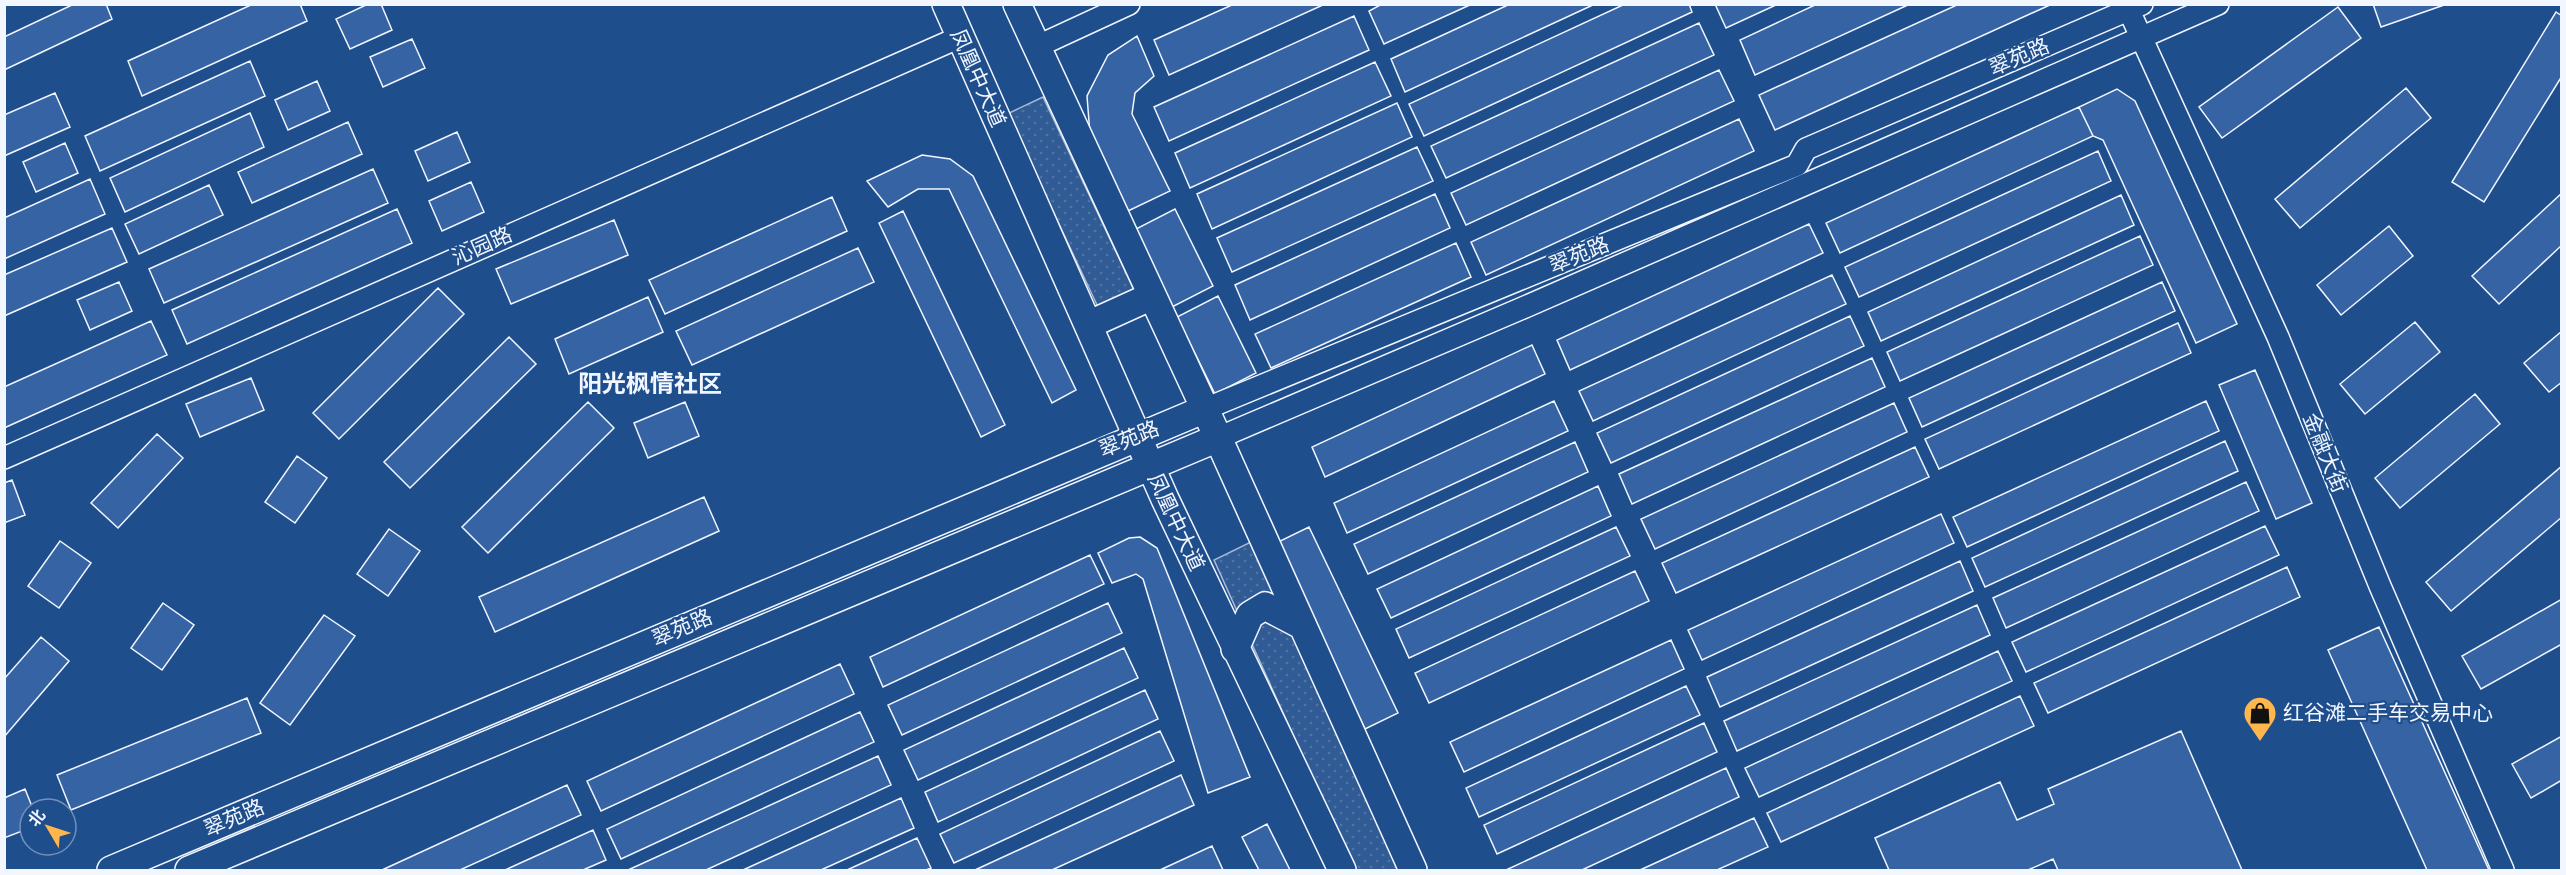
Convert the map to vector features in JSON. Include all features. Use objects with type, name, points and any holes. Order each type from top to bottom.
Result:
[{"type":"main road","name":"凤凰中大道","points":[[946,4],[1150,464],[1235,649],[1342,870]]},
{"type":"main road","points":[[1017,4],[1205,409],[1413,870]]},
{"type":"main road","points":[[1088,325],[1152,296]]},
{"type":"main road","name":"翠苑路","points":[[111,870],[1137,435],[1205,409]]},
{"type":"main road","name":"翠苑路","points":[[189,870],[1150,464],[1218,438]]},
{"type":"main road","points":[[1235,649],[1250,615],[1265,606],[1303,626]]},
{"type":"street","points":[[1036,47],[1129,4]]},
{"type":"street","name":"翠苑路","points":[[1218,438],[2218,4]]},
{"type":"street","name":"翠苑路","points":[[1205,409],[1797,165],[1806,149],[2132,6]]},
{"type":"street","name":"金融大街","points":[[2132,6],[2142,38],[2278,337],[2380,586],[2503,870]]},
{"type":"street","name":"沁园路","points":[[4,458],[960,37]]},
{"type":"shaded area","points":[[1043,97],[1134,290],[1098,307],[1007,114]]},
{"type":"shaded area","points":[[1255,540],[1406,870],[1354,870],[1214,560]]},
{"type":"building","points":[[74,4],[106,4],[112,19],[4,70],[4,37]]},
{"type":"building","points":[[253,4],[300,4],[307,21],[142,96],[128,61]]},
{"type":"building","points":[[368,4],[381,4],[392,30],[350,49],[336,19]]},
{"type":"building","points":[[1234,4],[1325,4],[1169,75],[1154,40]]},
{"type":"building","points":[[1382,4],[1472,4],[1384,44],[1369,11]]},
{"type":"building","points":[[1510,4],[1595,4],[1405,92],[1391,59]]},
{"type":"building","points":[[1625,4],[1689,4],[1692,12],[1424,136],[1409,104]]},
{"type":"building","points":[[1715,4],[1778,4],[1726,28]]},
{"type":"building","points":[[1817,4],[1910,4],[1755,75],[1740,40]]},
{"type":"building","points":[[1959,4],[2052,4],[1775,130],[1759,95]]},
{"type":"building","points":[[2373,4],[2447,4],[2381,27]]},
{"type":"building","points":[[2338,7],[2361,38],[2222,138],[2199,107]]},
{"type":"building","points":[[2556,12],[2562,16],[2562,76],[2484,202],[2452,182]]},
{"type":"building","points":[[1354,16],[1369,50],[1169,141],[1154,107]]},
{"type":"building","points":[[1699,23],[1714,55],[1446,178],[1431,146]]},
{"type":"building","points":[[1137,36],[1154,76],[1135,93],[1132,114],[1170,191],[1128,211],[1090,134],[1087,96],[1108,55]]},
{"type":"building","points":[[412,39],[425,68],[383,87],[370,57]]},
{"type":"building","points":[[250,61],[265,96],[100,171],[85,136]]},
{"type":"building","points":[[1375,62],[1391,96],[1190,188],[1175,153]]},
{"type":"building","points":[[1719,70],[1734,101],[1466,225],[1451,193]]},
{"type":"building","points":[[317,81],[330,111],[288,130],[275,100]]},
{"type":"building","points":[[2406,88],[2431,118],[2300,228],[2275,199]]},
{"type":"building","points":[[2117,89],[2135,101],[2237,324],[2196,343],[2103,140],[2093,136],[2079,107]]},
{"type":"building","points":[[55,93],[70,127],[4,156],[4,115]]},
{"type":"building","points":[[1397,103],[1412,137],[1212,229],[1197,194]]},
{"type":"building","points":[[2079,107],[2093,136],[1840,253],[1826,223]]},
{"type":"building","points":[[250,113],[264,147],[125,212],[110,178]]},
{"type":"building","points":[[1739,119],[1754,151],[1486,275],[1471,242]]},
{"type":"building","points":[[348,122],[362,154],[252,203],[238,172]]},
{"type":"building","points":[[457,132],[470,162],[428,181],[415,151]]},
{"type":"building","points":[[65,143],[78,173],[36,192],[23,162]]},
{"type":"building","points":[[1417,147],[1433,181],[1232,272],[1217,238]]},
{"type":"building","points":[[2098,151],[2111,181],[1859,297],[1845,267]]},
{"type":"building","points":[[922,155],[950,159],[973,176],[1076,390],[1052,403],[949,189],[918,189],[888,207],[867,181]]},
{"type":"building","points":[[373,169],[388,203],[164,303],[149,269]]},
{"type":"building","points":[[90,179],[105,214],[4,259],[4,218]]},
{"type":"building","points":[[471,182],[484,212],[442,231],[429,201]]},
{"type":"building","points":[[209,185],[223,215],[139,254],[125,224]]},
{"type":"building","points":[[2562,193],[2562,245],[2499,304],[2472,276]]},
{"type":"building","points":[[1435,194],[1450,228],[1250,320],[1235,285]]},
{"type":"building","points":[[2121,195],[2134,225],[1881,341],[1868,312]]},
{"type":"building","points":[[832,197],[847,231],[665,314],[649,280]]},
{"type":"building","points":[[397,209],[412,243],[187,344],[172,310]]},
{"type":"building","points":[[1175,209],[1213,286],[1172,307],[1134,230]]},
{"type":"building","points":[[903,211],[1005,425],[981,437],[879,223]]},
{"type":"building","points":[[614,220],[628,255],[511,304],[496,269]]},
{"type":"building","points":[[1809,224],[1823,253],[1570,370],[1557,340]]},
{"type":"building","points":[[2389,226],[2413,256],[2341,315],[2317,285]]},
{"type":"building","points":[[112,228],[127,262],[4,316],[4,275]]},
{"type":"building","points":[[2140,236],[2153,265],[1900,381],[1887,352]]},
{"type":"building","points":[[1456,243],[1471,277],[1271,368],[1255,334]]},
{"type":"building","points":[[858,248],[874,282],[692,365],[676,331]]},
{"type":"building","points":[[1832,275],[1846,304],[1593,421],[1579,391]]},
{"type":"building","points":[[119,282],[132,311],[90,330],[77,300]]},
{"type":"building","points":[[2162,282],[2175,311],[1922,427],[1909,398]]},
{"type":"building","points":[[438,288],[464,314],[339,439],[313,413]]},
{"type":"building","points":[[1218,296],[1256,373],[1215,394],[1177,317]]},
{"type":"building","points":[[648,297],[663,332],[569,374],[555,339]]},
{"type":"building","points":[[1850,316],[1864,346],[1611,463],[1597,433]]},
{"type":"building","points":[[151,321],[167,355],[4,428],[4,387]]},
{"type":"building","points":[[2415,322],[2440,352],[2365,414],[2340,384]]},
{"type":"building","points":[[2178,323],[2191,353],[1939,469],[1925,439]]},
{"type":"building","points":[[2562,331],[2562,382],[2549,392],[2524,363]]},
{"type":"building","points":[[509,337],[536,364],[410,488],[384,462]]},
{"type":"building","points":[[1532,345],[1545,374],[1325,477],[1312,447]]},
{"type":"building","points":[[1872,358],[1885,387],[1632,504],[1619,474]]},
{"type":"building","points":[[2255,370],[2312,503],[2276,519],[2219,385]]},
{"type":"building","points":[[251,378],[264,410],[200,437],[186,404]]},
{"type":"building","points":[[2475,394],[2500,424],[2400,508],[2375,478]]},
{"type":"building","points":[[1554,401],[1568,431],[1347,533],[1334,503]]},
{"type":"building","points":[[2206,401],[2219,431],[1967,547],[1953,517]]},
{"type":"building","points":[[588,402],[614,428],[488,553],[462,527]]},
{"type":"building","points":[[685,402],[699,436],[648,458],[634,423]]},
{"type":"building","points":[[1894,403],[1907,432],[1655,549],[1641,519]]},
{"type":"building","points":[[157,434],[183,458],[118,528],[91,503]]},
{"type":"building","points":[[2225,441],[2238,471],[1985,587],[1972,558]]},
{"type":"building","points":[[1575,442],[1588,472],[1368,574],[1354,544]]},
{"type":"building","points":[[1915,447],[1929,477],[1676,593],[1662,563]]},
{"type":"building","points":[[297,456],[327,478],[295,523],[265,502]]},
{"type":"building","points":[[2562,466],[2562,517],[2451,611],[2426,582]]},
{"type":"building","points":[[12,480],[25,515],[4,523],[4,483]]},
{"type":"building","points":[[2246,482],[2259,511],[2006,628],[1993,598]]},
{"type":"building","points":[[1598,486],[1611,516],[1391,618],[1377,589]]},
{"type":"building","points":[[704,497],[719,531],[495,632],[479,597]]},
{"type":"building","points":[[1941,514],[1954,543],[1702,660],[1688,630]]},
{"type":"building","points":[[2265,526],[2279,555],[2026,672],[2012,642]]},
{"type":"building","points":[[1309,527],[1398,713],[1365,729],[1276,543]]},
{"type":"building","points":[[1616,527],[1630,556],[1409,658],[1396,629]]},
{"type":"building","points":[[389,529],[420,551],[388,596],[357,574]]},
{"type":"building","points":[[1140,537],[1157,548],[1250,777],[1208,793],[1143,579],[1136,574],[1112,583],[1098,553],[1129,538]]},
{"type":"building","points":[[60,541],[91,563],[59,608],[28,586]]},
{"type":"building","points":[[1090,555],[1104,584],[883,687],[870,657]]},
{"type":"building","points":[[1960,561],[1973,591],[1720,707],[1707,677]]},
{"type":"building","points":[[2287,567],[2300,597],[2048,713],[2034,683]]},
{"type":"building","points":[[1635,571],[1649,601],[1429,703],[1415,673]]},
{"type":"building","points":[[2562,599],[2562,644],[2481,689],[2462,656]]},
{"type":"building","points":[[163,603],[194,625],[162,670],[131,648]]},
{"type":"building","points":[[1108,603],[1122,633],[902,735],[888,705]]},
{"type":"building","points":[[1977,605],[1990,635],[1737,751],[1724,721]]},
{"type":"building","points":[[324,615],[355,636],[290,725],[260,703]]},
{"type":"building","points":[[2379,627],[2489,870],[2427,870],[2328,650]]},
{"type":"building","points":[[41,637],[69,661],[4,737],[4,679]]},
{"type":"building","points":[[1671,640],[1684,669],[1464,772],[1450,742]]},
{"type":"building","points":[[1124,648],[1138,678],[918,780],[904,750]]},
{"type":"building","points":[[1998,651],[2012,681],[1759,797],[1745,768]]},
{"type":"building","points":[[840,664],[854,694],[601,811],[587,781]]},
{"type":"building","points":[[1686,686],[1700,715],[1479,817],[1466,788]]},
{"type":"building","points":[[1145,690],[1158,719],[938,822],[925,792]]},
{"type":"building","points":[[2020,696],[2034,726],[1781,842],[1767,813]]},
{"type":"building","points":[[247,698],[261,733],[78,807],[78,797],[66,797],[57,775]]},
{"type":"building","points":[[860,712],[874,742],[621,859],[607,829]]},
{"type":"building","points":[[1704,723],[1717,752],[1497,854],[1484,825]]},
{"type":"building","points":[[1160,731],[1174,761],[954,863],[940,834]]},
{"type":"building","points":[[2181,731],[2242,870],[2058,870],[2053,859],[2028,870],[1889,870],[1875,838],[2000,782],[2017,820],[2054,804],[2048,789]]},
{"type":"building","points":[[2562,736],[2562,780],[2531,798],[2512,764]]},
{"type":"building","points":[[878,756],[891,785],[706,870],[628,870]]},
{"type":"building","points":[[1726,768],[1739,797],[1582,870],[1506,870]]},
{"type":"building","points":[[1181,775],[1194,805],[1052,870],[975,870]]},
{"type":"building","points":[[567,785],[581,815],[460,870],[382,870]]},
{"type":"building","points":[[25,789],[28,797],[18,797],[18,833],[4,838],[4,798]]},
{"type":"building","points":[[901,798],[914,828],[821,870],[743,870]]},
{"type":"building","points":[[1754,818],[1768,847],[1717,870],[1640,870]]},
{"type":"building","points":[[1267,824],[1290,870],[1259,870],[1242,837]]},
{"type":"building","points":[[593,830],[606,860],[583,870],[505,870]]},
{"type":"building","points":[[917,838],[931,868],[926,870],[847,870]]},
{"type":"building","points":[[1212,846],[1223,870],[1160,870]]},
{"type":"place","name":"红谷滩二手车交易中心","points":[[2260,742]]},
{"type":"district","name":"阳光枫情社区","points":[[650,384]]}]
